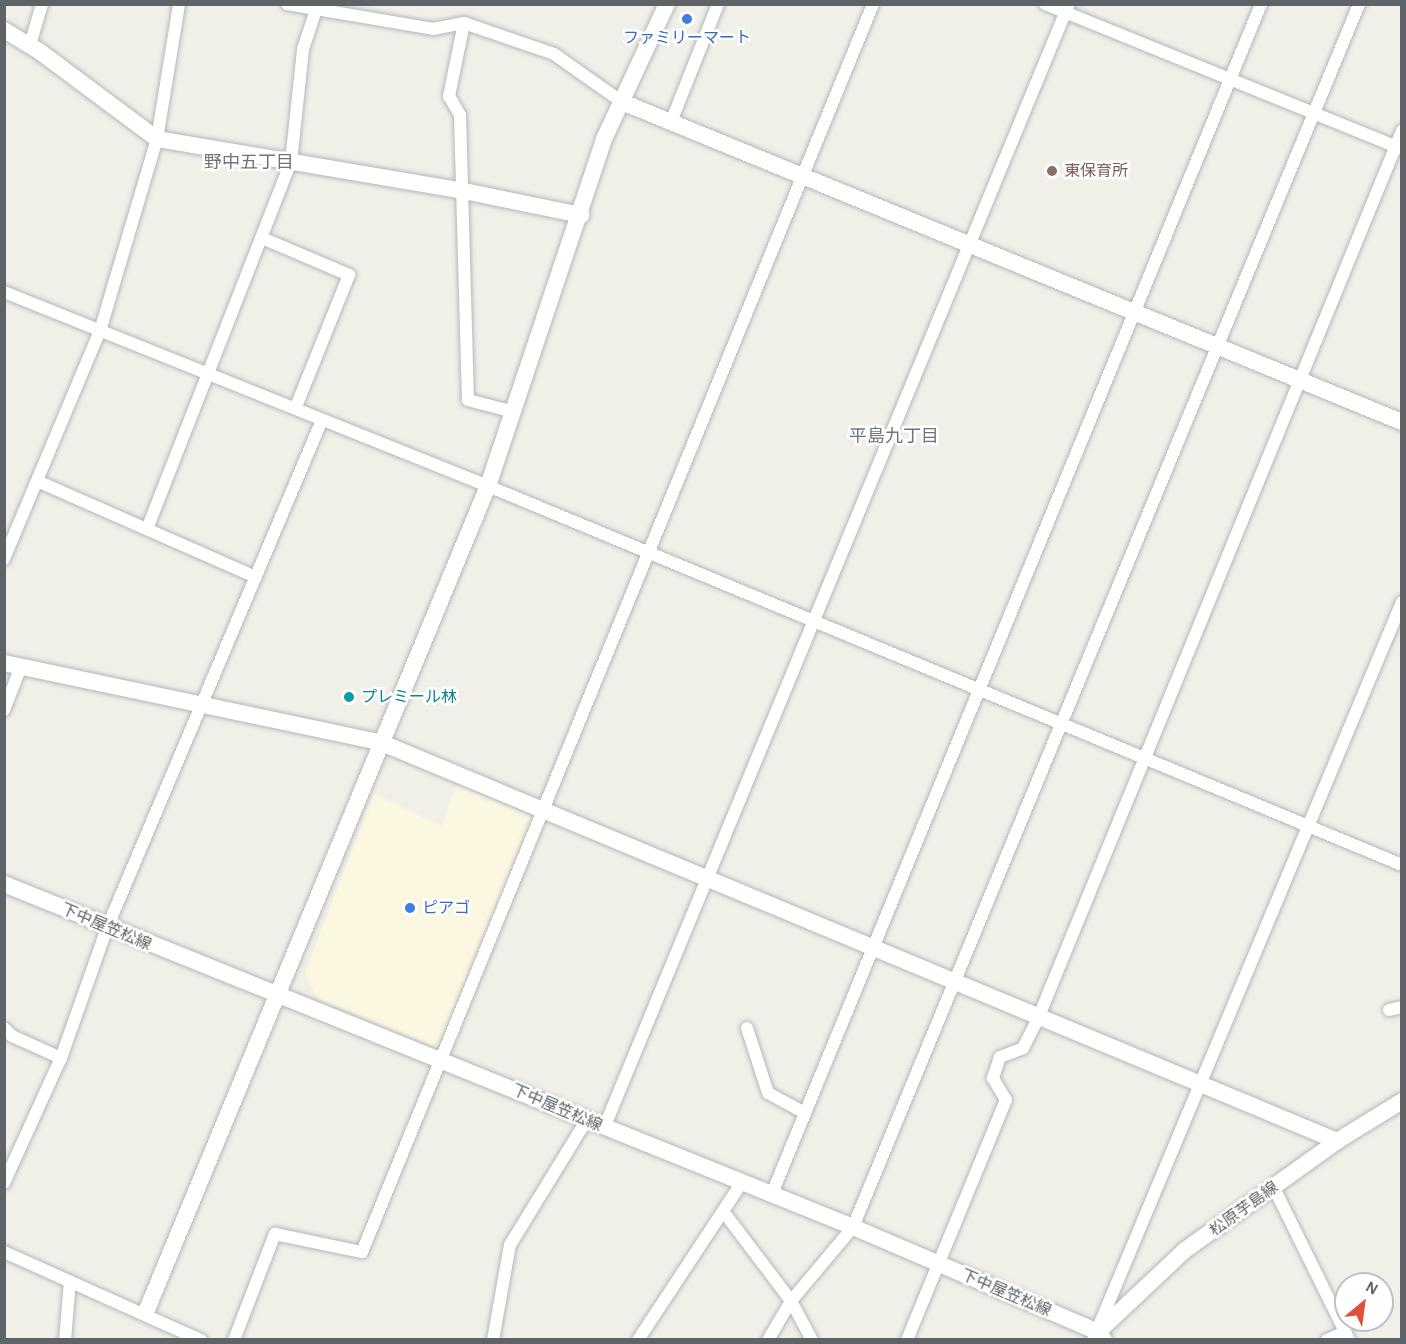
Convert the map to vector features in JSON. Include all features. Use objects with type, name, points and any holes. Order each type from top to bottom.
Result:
[{"type":"street","points":[[30,45],[42,4]]},
{"type":"street","points":[[4,559],[100,331],[157,139],[179,4]]},
{"type":"street","points":[[288,4],[318,7],[433,29],[464,23],[554,54],[622,102],[1401,422]]},
{"type":"street","points":[[146,1312],[488,486],[581,215],[604,139],[667,4]]},
{"type":"street","points":[[671,122],[718,4]]},
{"type":"street","points":[[234,1340],[275,1234],[362,1252],[439,1058],[873,4]]},
{"type":"street","points":[[1045,4],[1067,9],[1230,79],[1398,147]]},
{"type":"street","points":[[771,1196],[1260,4]]},
{"type":"street","points":[[768,1340],[791,1301],[853,1227],[1217,346],[1316,114],[1359,4]]},
{"type":"street","points":[[147,529],[291,162],[303,49],[318,7]]},
{"type":"street","points":[[604,1128],[1067,9]]},
{"type":"street","points":[[464,23],[449,96],[460,114],[459,190],[468,400],[514,412]]},
{"type":"street","points":[[4,30],[30,45],[157,139],[459,190],[581,215]]},
{"type":"street","points":[[907,1340],[1006,1100],[993,1078],[1000,1057],[1023,1048],[1039,1016],[1299,380],[1398,147],[1401,131]]},
{"type":"street","points":[[262,238],[349,275],[295,409]]},
{"type":"street","points":[[4,292],[488,486],[1401,865]]},
{"type":"street","points":[[4,1183],[61,1058],[107,928],[322,420]]},
{"type":"street","points":[[37,481],[256,578]]},
{"type":"street","points":[[1099,1337],[1306,825],[1401,602]]},
{"type":"street","points":[[4,710],[12,666],[382,742],[1337,1141]]},
{"type":"street","name":"下中屋笠松線","points":[[4,884],[277,997],[439,1058],[586,1121],[853,1227],[1099,1337]]},
{"type":"street","points":[[1389,1010],[1401,1007]]},
{"type":"street","points":[[747,1028],[768,1094],[805,1113]]},
{"type":"street","points":[[4,1029],[12,1036],[61,1058]]},
{"type":"street","name":"松原芋島線","points":[[1099,1337],[1172,1262],[1337,1141],[1401,1101]]},
{"type":"street","points":[[494,1340],[510,1245],[586,1121]]},
{"type":"street","points":[[638,1340],[741,1184]]},
{"type":"street","points":[[1274,1188],[1347,1336],[1327,1340]]},
{"type":"street","points":[[723,1211],[791,1301],[812,1340]]},
{"type":"street","points":[[4,1252],[146,1312],[201,1340]]},
{"type":"street","points":[[65,1340],[70,1281]]},
{"type":"shaded area","name":"ピアゴ","points":[[457,785],[532,816],[533,821],[441,1046],[435,1047],[316,997],[305,973],[374,793],[441,826]]},
{"type":"place","name":"ファミリーマート","points":[[687,19]]},
{"type":"place","name":"東保育所","points":[[1052,171]]},
{"type":"place","name":"プレミール林","points":[[349,697]]},
{"type":"place","name":"ピアゴ","points":[[410,908]]},
{"type":"district","name":"野中五丁目","points":[[249,163]]},
{"type":"district","name":"平島九丁目","points":[[894,437]]}]
